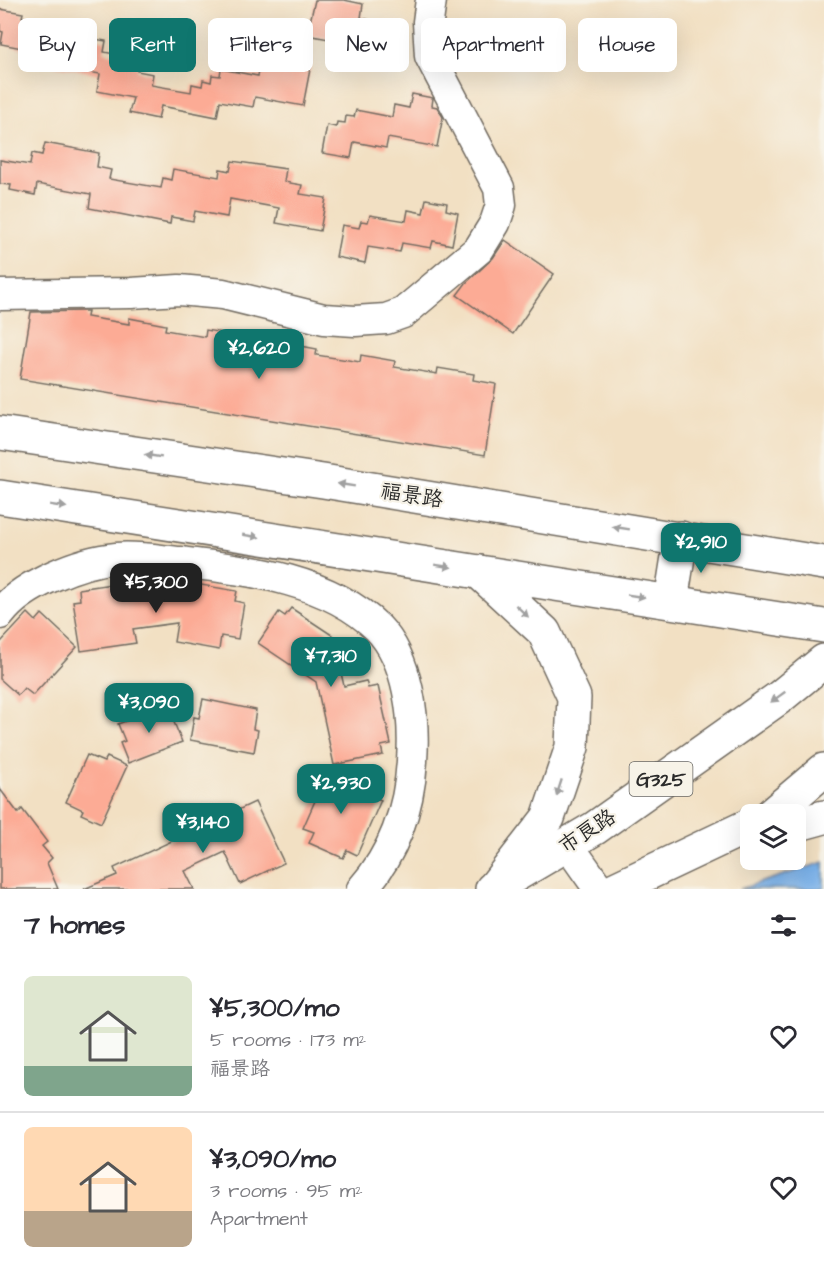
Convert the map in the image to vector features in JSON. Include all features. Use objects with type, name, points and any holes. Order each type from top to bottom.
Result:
[{"type":"main road","name":"福景路","points":[[0,433],[681,538],[824,563]]},
{"type":"main road","points":[[0,497],[824,626]]},
{"type":"main road","points":[[671,601],[681,538]]},
{"type":"main road","points":[[479,572],[544,632],[574,697],[572,747],[548,818],[493,889]]},
{"type":"main road","name":"市良路","points":[[493,889],[568,845],[780,697],[824,661]]},
{"type":"main road","points":[[784,804],[824,770]]},
{"type":"main road","points":[[806,822],[824,817]]},
{"type":"main road","points":[[615,889],[740,830]]},
{"type":"main road","points":[[651,871],[740,840]]},
{"type":"lane","points":[[2,303],[179,290],[224,294],[324,319],[355,321],[386,319],[403,313],[479,249],[495,223],[501,205],[499,188],[430,56],[428,22],[431,0]]},
{"type":"lane","points":[[0,614],[31,588],[59,573],[117,557],[235,570],[319,591],[349,604],[379,629],[397,654],[409,702],[414,743],[411,779],[401,824],[390,851],[362,889]]},
{"type":"lane","points":[[568,845],[599,889]]},
{"type":"water","points":[[824,862],[824,889],[740,889],[799,870],[806,870],[806,868]]},
{"type":"building","points":[[315,0],[344,0],[363,4],[361,18],[325,18],[325,38],[313,36],[313,18],[311,18]]},
{"type":"building","points":[[0,9],[23,13],[22,17],[27,18],[18,18],[18,47],[1,44],[3,32],[0,31]]},
{"type":"building","points":[[97,39],[106,41],[104,52],[109,53],[109,72],[153,74],[151,85],[191,92],[192,84],[202,86],[203,80],[211,82],[212,75],[220,76],[221,72],[258,76],[259,72],[310,72],[303,106],[255,97],[253,107],[220,101],[217,117],[161,106],[158,119],[129,113],[133,98],[97,91],[100,74],[89,72],[97,72]]},
{"type":"building","points":[[412,94],[433,98],[432,106],[437,107],[443,117],[437,147],[388,138],[386,148],[354,142],[351,158],[322,153],[327,125],[336,127],[337,122],[345,123],[346,116],[354,117],[356,110],[392,117],[394,105],[409,108]]},
{"type":"building","points":[[45,143],[99,153],[97,167],[111,170],[109,179],[161,188],[163,178],[171,180],[173,169],[219,177],[220,169],[230,171],[232,161],[286,169],[284,182],[302,185],[300,194],[326,198],[320,231],[276,223],[279,208],[230,199],[227,217],[195,211],[193,221],[171,217],[170,224],[89,208],[91,194],[37,184],[35,195],[10,190],[11,185],[0,184],[0,160],[30,165],[32,153],[42,155]]},
{"type":"building","points":[[426,199],[447,203],[446,210],[458,213],[452,245],[433,241],[431,248],[402,243],[400,252],[368,247],[365,263],[336,257],[342,225],[359,228],[361,221],[368,222],[370,215],[406,221],[408,210],[423,213]]},
{"type":"building","points":[[505,240],[554,274],[513,334],[457,295],[466,283],[493,258]]},
{"type":"building","points":[[88,311],[87,317],[129,324],[129,318],[166,325],[165,330],[205,337],[206,330],[241,336],[240,342],[284,349],[285,343],[317,349],[316,355],[360,362],[361,355],[395,361],[394,367],[437,374],[438,368],[474,374],[473,380],[496,384],[485,455],[20,379],[31,312]]},
{"type":"building","points":[[138,580],[140,591],[158,588],[176,591],[178,581],[237,591],[235,601],[244,603],[238,639],[221,636],[219,650],[174,642],[177,623],[133,629],[136,643],[81,651],[73,601],[80,600],[79,589]]},
{"type":"building","points":[[291,608],[341,641],[335,650],[342,654],[338,660],[344,686],[366,681],[368,688],[378,686],[391,744],[381,746],[383,755],[334,765],[316,682],[258,643],[279,612],[285,616]]},
{"type":"building","points":[[28,613],[36,621],[42,614],[77,647],[33,695],[24,688],[18,695],[0,679],[0,643]]},
{"type":"building","points":[[203,699],[256,710],[253,729],[258,730],[254,752],[190,740],[194,717],[199,718]]},
{"type":"building","points":[[167,705],[182,742],[128,763],[120,743],[125,741],[118,724]]},
{"type":"building","points":[[87,755],[104,762],[107,757],[127,766],[101,823],[81,814],[83,810],[66,802]]},
{"type":"building","points":[[329,769],[374,789],[371,796],[381,800],[357,855],[347,850],[343,858],[309,843],[314,832],[303,828]]},
{"type":"building","points":[[0,789],[18,813],[22,809],[47,842],[42,846],[52,858],[47,863],[58,889],[0,889]]},
{"type":"building","points":[[255,802],[284,863],[240,884],[225,852],[185,871],[194,889],[84,889],[117,875],[114,868]]}]
